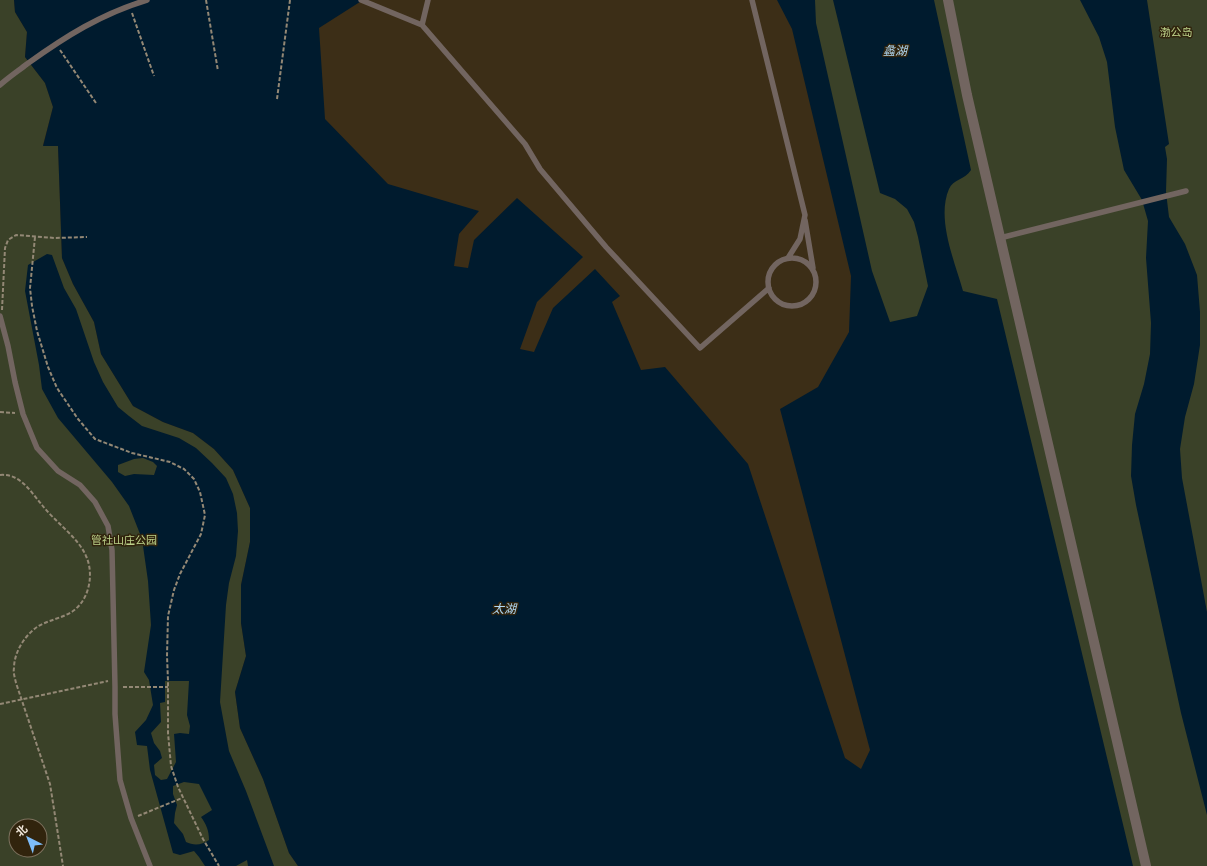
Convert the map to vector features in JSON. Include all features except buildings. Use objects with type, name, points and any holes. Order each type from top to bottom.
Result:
[{"type":"street","points":[[948,0],[967,95],[1146,866]]},
{"type":"lane","points":[[0,84],[84,26],[147,0]]},
{"type":"lane","points":[[361,0],[422,25],[525,144],[540,168],[606,247],[700,348],[769,288]]},
{"type":"lane","points":[[422,25],[428,0]]},
{"type":"lane","points":[[752,0],[805,216],[816,279],[814,293],[809,299],[802,304],[791,306],[783,304],[773,296],[769,288],[770,273],[774,266],[788,258],[800,239],[805,216]]},
{"type":"lane","points":[[1000,238],[1186,191]]},
{"type":"lane","points":[[788,258],[805,261],[814,271]]},
{"type":"lane","points":[[1,317],[23,414],[37,448],[58,471],[80,485],[95,502],[108,526],[112,550],[115,714],[120,780],[150,866]]},
{"type":"path","points":[[206,0],[218,71]]},
{"type":"path","points":[[277,99],[290,0]]},
{"type":"path","points":[[130,6],[154,76]]},
{"type":"path","points":[[56,44],[96,103]]},
{"type":"path","points":[[1,317],[5,248],[8,240],[16,235],[35,237],[87,237]]},
{"type":"path","points":[[35,237],[30,288],[32,306],[48,367],[57,388],[78,419],[95,439],[132,453],[170,462],[184,469],[194,479],[200,492],[205,515],[201,534],[180,574],[174,590],[168,616],[168,733],[171,766],[182,798],[219,866]]},
{"type":"path","points":[[0,412],[23,414]]},
{"type":"path","points":[[0,475],[14,477],[24,483],[50,516],[78,543],[86,556],[90,569],[90,581],[85,597],[74,611],[37,628],[27,637],[16,652],[13,669],[21,699],[50,784],[63,866]]},
{"type":"path","points":[[0,704],[115,679]]},
{"type":"path","points":[[115,687],[167,687]]},
{"type":"path","points":[[132,818],[182,798]]},
{"type":"green space","name":"管社山庄公园","points":[[0,0],[14,0],[15,12],[27,32],[25,57],[45,83],[53,107],[43,145],[58,146],[62,258],[73,284],[94,322],[101,354],[133,406],[163,422],[193,433],[214,449],[233,470],[250,508],[250,542],[241,585],[241,623],[246,656],[235,692],[240,728],[263,779],[289,853],[298,866],[0,866]]},
{"type":"green space","points":[[807,0],[1086,0],[1096,17],[1153,227],[1207,762],[1207,866],[1115,866],[869,287]]},
{"type":"green space","name":"渤公岛","points":[[1129,0],[1207,0],[1207,637],[1171,450]]},
{"type":"water","name":"太湖","points":[[14,0],[363,0],[319,28],[325,119],[388,184],[479,211],[459,234],[454,266],[468,268],[474,240],[517,198],[583,257],[537,302],[520,349],[534,352],[553,308],[595,269],[620,296],[612,302],[641,370],[665,367],[748,464],[845,758],[861,769],[870,750],[780,409],[818,387],[849,332],[851,276],[792,29],[777,0],[815,0],[816,23],[872,271],[890,322],[917,316],[928,286],[914,222],[907,209],[895,199],[880,193],[833,0],[934,0],[971,170],[966,176],[953,183],[949,189],[945,214],[948,240],[963,291],[997,299],[1133,866],[298,866],[289,853],[263,779],[240,728],[235,692],[246,656],[241,623],[241,585],[250,542],[250,508],[233,470],[214,449],[193,433],[163,422],[133,406],[101,354],[94,322],[73,284],[62,258],[58,146],[43,146],[53,107],[45,83],[25,57],[27,32],[15,12]]},
{"type":"water","points":[[1080,0],[1147,0],[1169,144],[1165,147],[1167,159],[1166,192],[1169,217],[1185,244],[1197,275],[1200,312],[1200,345],[1194,384],[1185,417],[1180,449],[1182,478],[1207,612],[1207,815],[1181,713],[1131,476],[1135,414],[1144,384],[1150,354],[1151,323],[1146,258],[1148,221],[1142,200],[1124,170],[1115,127],[1107,62],[1099,37]]},
{"type":"water","points":[[47,254],[52,255],[64,288],[76,309],[94,362],[103,382],[118,407],[142,426],[179,438],[196,448],[226,478],[233,494],[237,513],[238,531],[236,556],[229,583],[226,605],[220,702],[229,751],[246,791],[274,866],[248,866],[247,860],[236,866],[205,866],[194,851],[180,855],[173,853],[150,770],[147,746],[137,745],[135,732],[146,720],[153,705],[149,680],[144,672],[151,625],[148,581],[142,539],[129,506],[112,482],[58,418],[42,389],[25,291],[28,265]],"holes":[[[143,458],[153,462],[157,466],[154,475],[134,474],[125,476],[118,472],[118,465],[134,459]],[[165,681],[189,681],[187,715],[190,726],[189,734],[174,734],[176,762],[167,779],[161,780],[155,775],[154,765],[162,758],[160,751],[154,743],[151,733],[161,722],[160,703],[165,702]],[[184,782],[199,784],[212,810],[201,817],[207,827],[209,840],[198,844],[186,842],[183,834],[174,823],[177,805],[173,794],[173,786]]]},
{"type":"water label","name":"蠡湖","points":[[895,51]]}]
